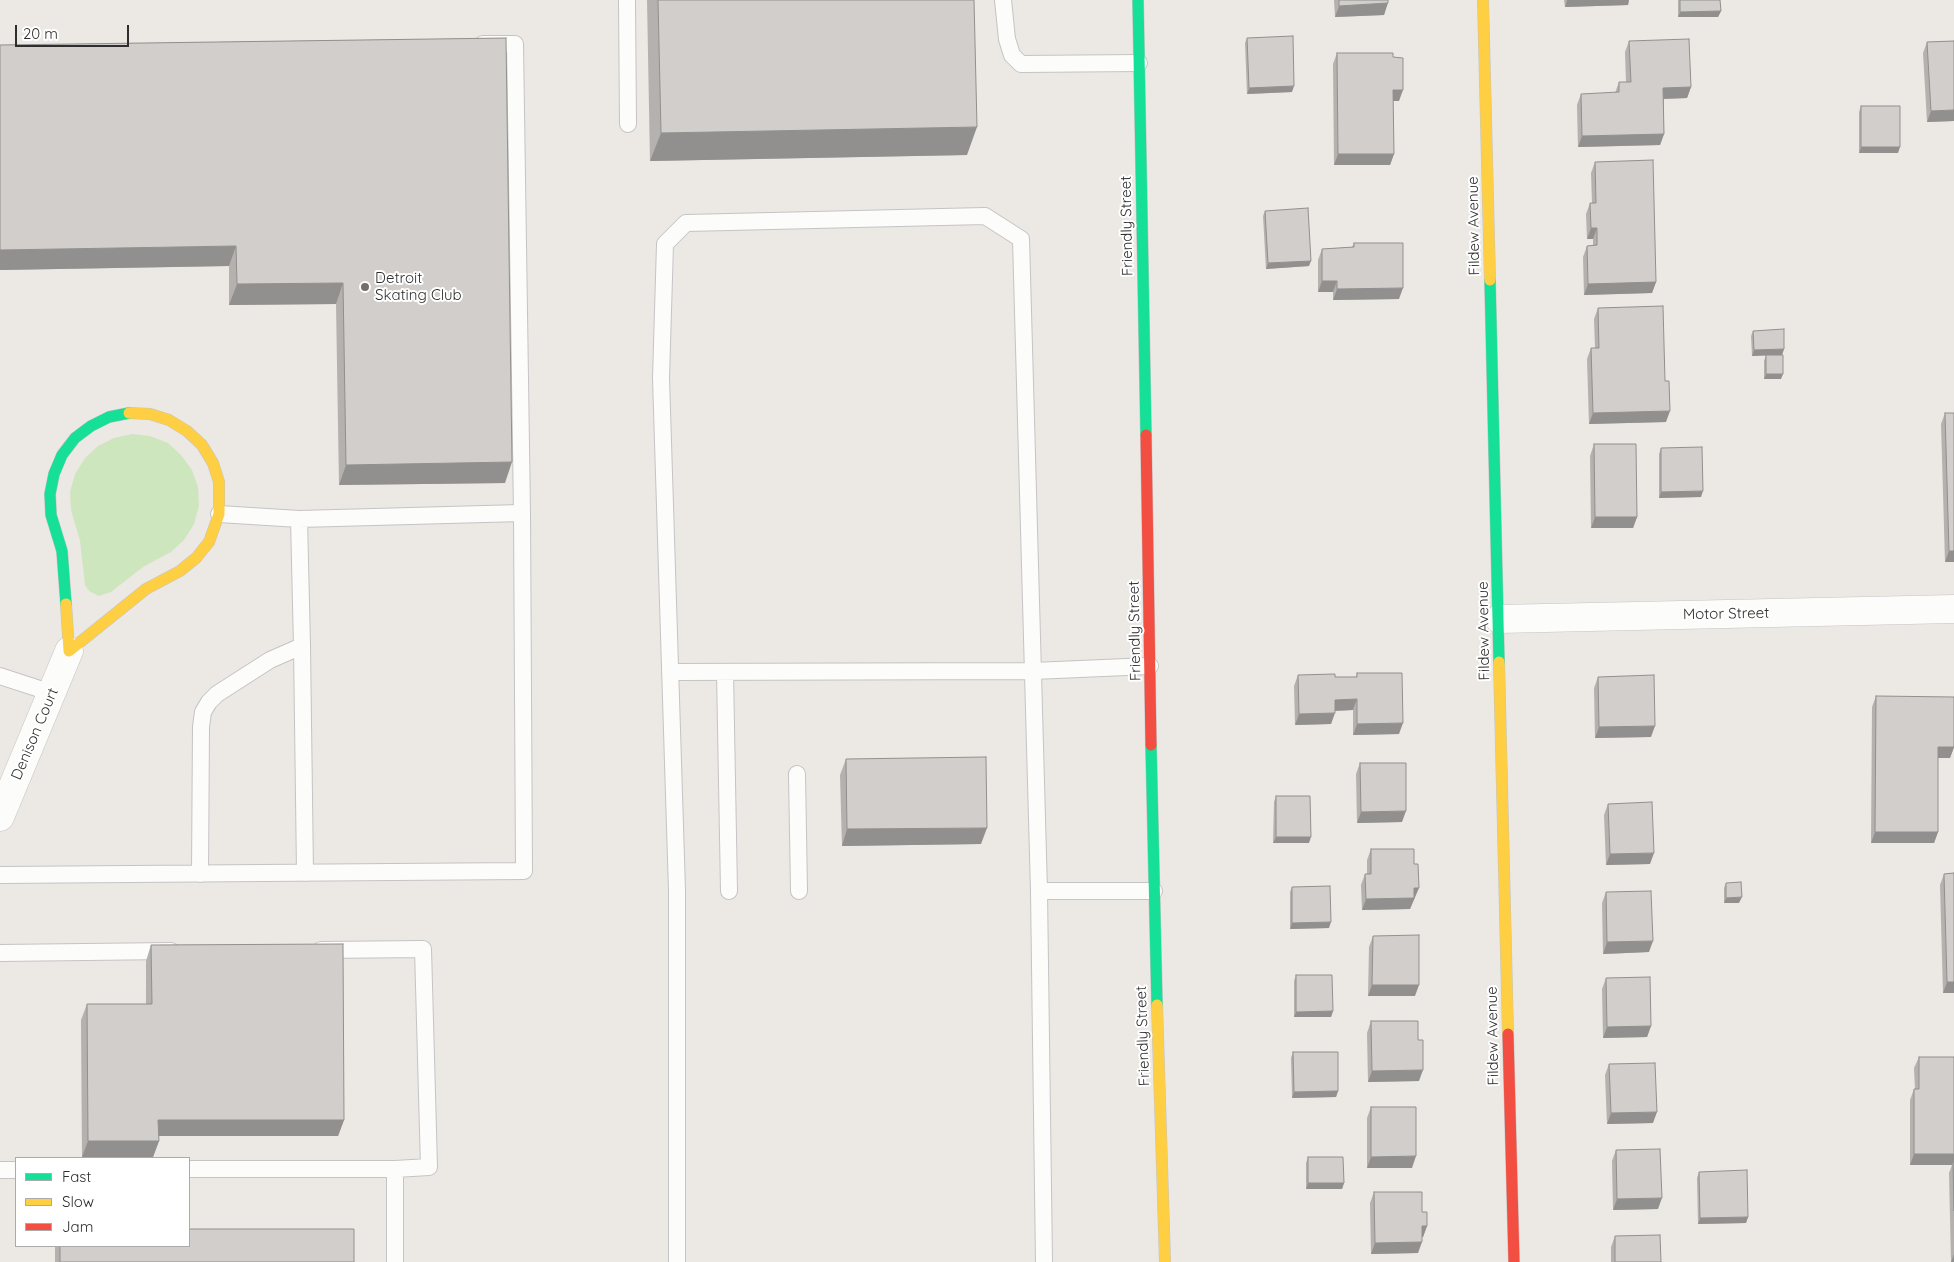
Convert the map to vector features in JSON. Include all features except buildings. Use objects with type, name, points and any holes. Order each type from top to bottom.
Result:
[{"type":"street","name":"Friendly Street","points":[[1138,0],[1154,891],[1165,1262]]},
{"type":"street","name":"Fildew Avenue","points":[[1483,0],[1514,1262]]},
{"type":"street","name":"Denison Court","points":[[1,812],[69,651],[62,551],[51,515],[50,494],[54,474],[62,455],[75,438],[91,426],[109,417],[129,413],[150,414],[170,420],[188,431],[202,445],[213,463],[219,482],[219,514],[209,542],[196,558],[180,571],[146,589],[69,651]]},
{"type":"street","name":"Motor Street","points":[[1499,619],[1954,609]]},
{"type":"lane","points":[[627,0],[628,124]]},
{"type":"lane","points":[[1003,0],[1006,39],[1012,55],[1020,64],[1139,63]]},
{"type":"lane","points":[[0,875],[524,871],[516,44],[467,44]]},
{"type":"lane","points":[[677,1262],[677,901],[660,378],[665,244],[686,223],[984,216],[1021,239],[1039,891],[1044,1262]]},
{"type":"lane","points":[[219,514],[299,519],[522,513]]},
{"type":"lane","points":[[299,519],[305,873]]},
{"type":"lane","points":[[200,874],[200,727],[205,706],[218,694],[270,660],[302,646]]},
{"type":"lane","points":[[670,672],[1033,670],[1150,666]]},
{"type":"lane","points":[[725,672],[730,891]]},
{"type":"lane","points":[[0,676],[52,693]]},
{"type":"lane","points":[[797,774],[799,891]]},
{"type":"lane","points":[[1039,891],[1154,891]]},
{"type":"lane","points":[[190,1169],[395,1169],[429,1167],[423,949],[305,950]]},
{"type":"lane","points":[[0,953],[187,951]]},
{"type":"lane","points":[[394,1262],[395,1169]]},
{"type":"lane","points":[[0,1170],[15,1170]]},
{"type":"green space","points":[[132,434],[150,436],[168,443],[181,455],[192,470],[198,487],[199,506],[194,524],[184,540],[171,552],[143,567],[111,592],[99,596],[89,591],[85,585],[80,541],[71,510],[70,492],[75,474],[85,458],[98,446],[114,438]]},
{"type":"traffic: fast","points":[[1138,0],[1146,435]]},
{"type":"traffic: fast","points":[[1490,280],[1499,662]]},
{"type":"traffic: fast","points":[[66,604],[62,551],[51,515],[50,494],[54,474],[62,455],[75,438],[91,426],[109,417],[129,413]]},
{"type":"traffic: fast","points":[[1151,745],[1157,1005]]},
{"type":"traffic: slow","points":[[1483,0],[1490,280]]},
{"type":"traffic: slow","points":[[66,604],[69,651],[146,589],[180,571],[196,558],[209,542],[219,514],[219,482],[213,463],[202,445],[187,431],[169,420],[150,414],[129,413]]},
{"type":"traffic: slow","points":[[1499,662],[1508,1034]]},
{"type":"traffic: slow","points":[[1157,1005],[1165,1262]]},
{"type":"traffic: jam","points":[[1146,435],[1151,745]]},
{"type":"traffic: jam","points":[[1508,1034],[1514,1262]]},
{"type":"place","name":"Detroit Skating Club","points":[[365,287]]}]
